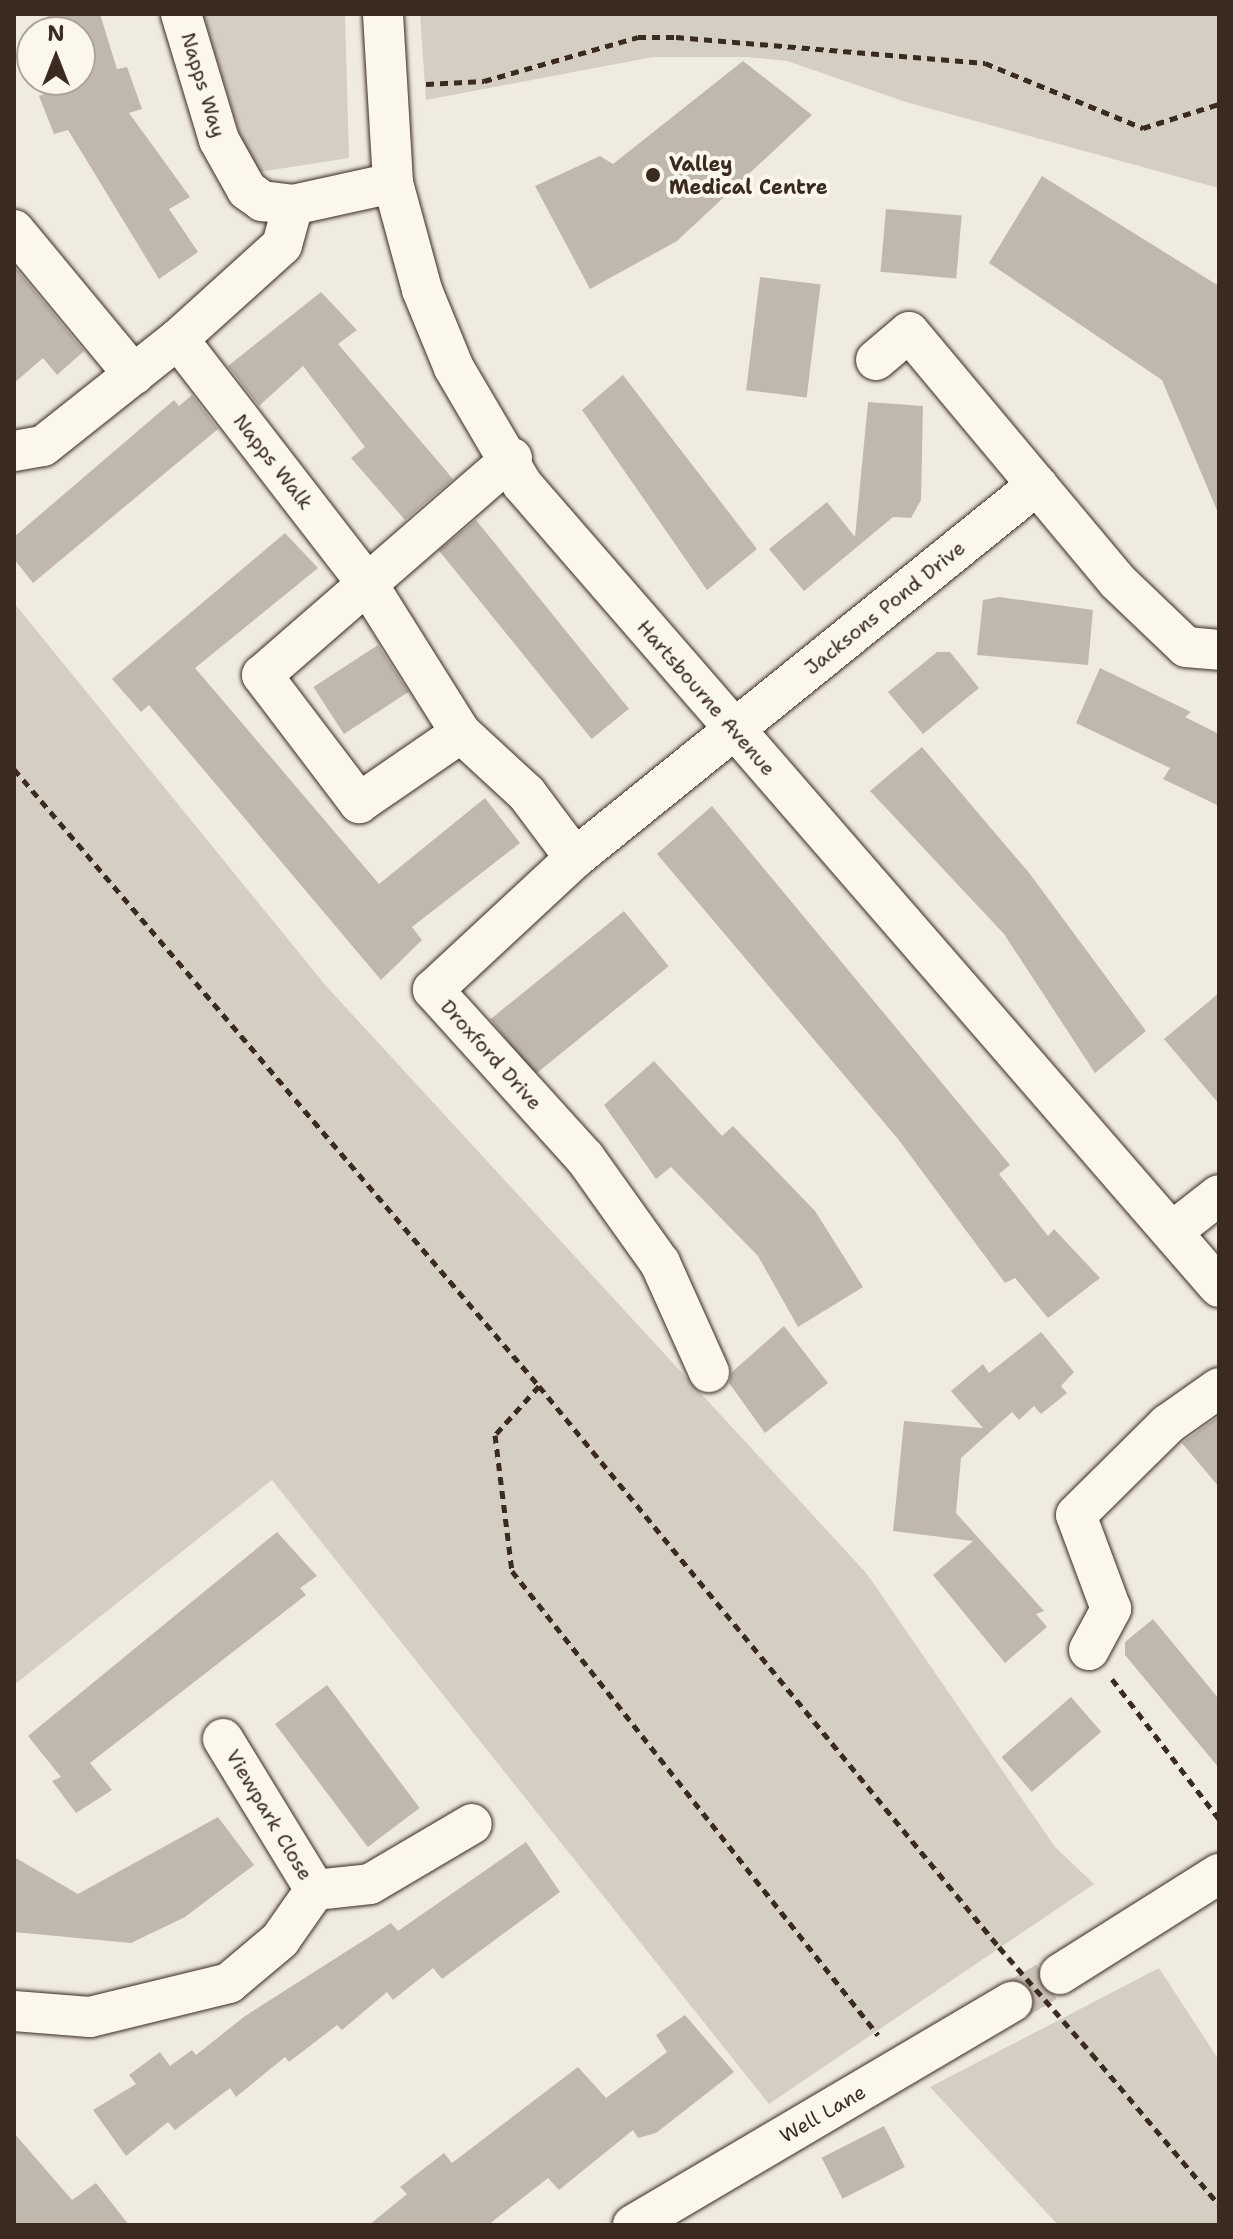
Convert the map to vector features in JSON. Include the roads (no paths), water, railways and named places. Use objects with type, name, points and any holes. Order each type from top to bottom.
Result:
[{"type":"street","name":"Napps Way","points":[[181,14],[219,140],[238,177],[262,201],[293,205],[393,183]]},
{"type":"street","name":"Hartsbourne Avenue","points":[[383,14],[393,183],[454,368],[512,458],[522,484],[1219,1287]]},
{"type":"street","points":[[14,451],[43,446],[178,339],[282,245],[293,205]]},
{"type":"street","points":[[14,230],[134,375]]},
{"type":"street","points":[[876,360],[909,332],[1117,581],[1186,647],[1219,650]]},
{"type":"street","name":"Napps Walk","points":[[178,339],[368,585],[461,733],[527,794],[575,858]]},
{"type":"street","points":[[461,733],[359,803],[262,675],[512,458]]},
{"type":"street","name":"Jacksons Pond Drive","points":[[734,731],[1037,485]]},
{"type":"street","name":"Droxford Drive","points":[[709,1372],[660,1263],[593,1170],[433,990],[575,858],[734,731]]},
{"type":"street","points":[[1173,1231],[1219,1195]]},
{"type":"street","points":[[1089,1650],[1111,1609],[1076,1515],[1168,1424],[1219,1388]]},
{"type":"street","name":"Viewpark Close","points":[[223,1739],[315,1890]]},
{"type":"street","name":"Viewpark Close","points":[[14,2011],[90,2017],[229,1983],[280,1940],[315,1890],[370,1884],[472,1824]]},
{"type":"street","points":[[1060,1974],[1219,1874]]},
{"type":"street","name":"Well Lane","points":[[633,2225],[1012,2002]]},
{"type":"tunnel","points":[[1012,2002],[1060,1974]]},
{"type":"place","name":"Valley Medical Centre","points":[[653,175]]}]
